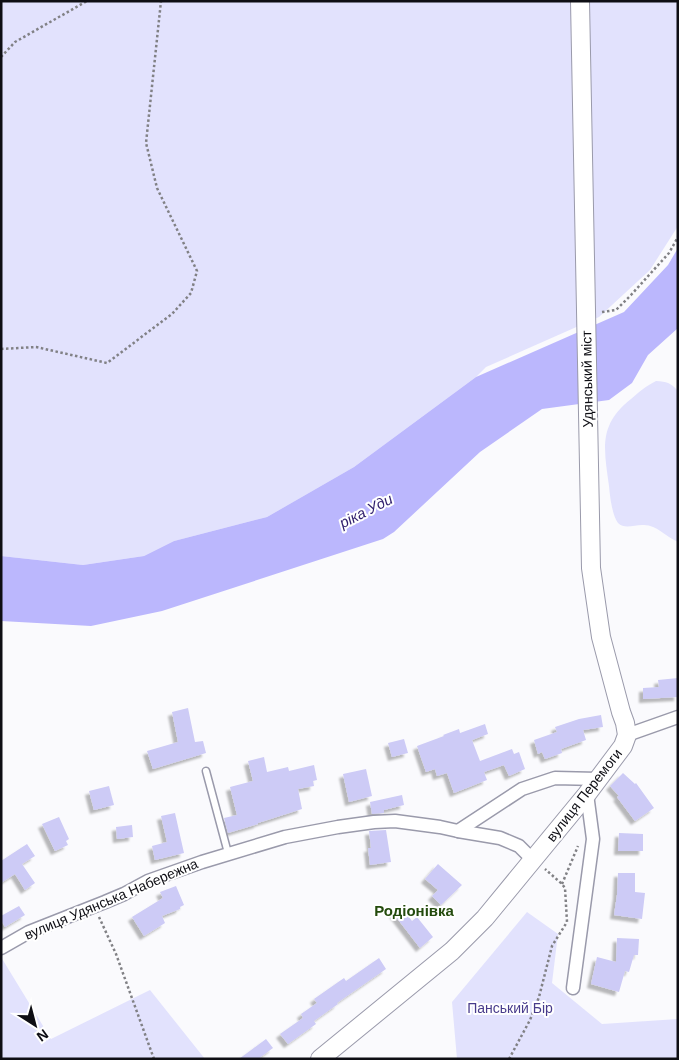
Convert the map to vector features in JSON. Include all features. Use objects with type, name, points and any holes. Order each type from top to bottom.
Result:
[{"type":"street","name":"Удянський міст","points":[[580,1],[588,439]]},
{"type":"street","name":"вулиця Перемоги","points":[[320,1059],[464,940],[533,860],[623,746],[627,735],[625,723],[601,637],[591,568],[588,439]]},
{"type":"street","points":[[627,735],[678,717]]},
{"type":"street","points":[[458,831],[522,789],[555,778],[598,779]]},
{"type":"street","points":[[573,988],[593,839],[587,794]]},
{"type":"street","name":"вулиця Удянська Набережна","points":[[1,948],[29,932],[95,907],[148,881],[228,853],[285,837],[338,827],[395,821],[422,824],[500,838],[519,846],[533,860]]},
{"type":"lane","points":[[206,771],[228,853]]},
{"type":"path","points":[[1,57],[15,42],[87,1]]},
{"type":"path","points":[[1,349],[36,347],[107,363],[172,314],[191,293],[197,271],[157,188],[146,144],[161,1]]},
{"type":"path","points":[[585,317],[616,310],[669,253],[678,237]]},
{"type":"path","points":[[562,884],[579,843]]},
{"type":"path","points":[[510,1058],[530,1020],[552,946],[567,922],[565,888],[533,860]]},
{"type":"path","points":[[95,907],[116,954],[154,1059]]},
{"type":"green space","points":[[1,1],[678,1],[678,226],[650,270],[599,317],[486,367],[476,377],[354,467],[267,517],[174,541],[144,556],[83,565],[1,556]]},
{"type":"green space","points":[[656,381],[668,383],[678,391],[678,542],[649,526],[624,526],[618,523],[614,515],[610,495],[605,449],[608,428],[620,409]]},
{"type":"green space","name":"Панський Бір","points":[[527,912],[558,934],[552,983],[602,1024],[678,1019],[678,1059],[457,1059],[452,1002]]},
{"type":"green space","points":[[1,957],[51,1039],[150,990],[205,1059],[1,1059]]},
{"type":"water","name":"ріка Уди","points":[[678,248],[678,328],[648,355],[632,383],[609,400],[542,409],[480,452],[394,532],[383,539],[162,611],[91,626],[1,621],[1,556],[83,565],[144,556],[174,541],[267,517],[354,467],[476,377],[624,312],[668,265]]},
{"type":"building","points":[[678,678],[678,697],[643,699],[643,688],[659,687],[658,680]]},
{"type":"building","points":[[188,708],[195,742],[203,741],[206,753],[153,769],[147,751],[178,742],[172,712]]},
{"type":"building","points":[[601,715],[603,727],[583,730],[586,740],[561,749],[562,753],[545,759],[542,752],[538,754],[534,740],[557,732],[555,727],[579,719]]},
{"type":"building","points":[[485,724],[488,734],[472,740],[480,761],[512,749],[514,754],[519,752],[525,769],[509,776],[504,765],[484,772],[487,780],[454,793],[447,773],[437,776],[435,769],[426,772],[417,746],[459,729],[460,733]]},
{"type":"building","points":[[404,739],[408,753],[392,757],[388,743]]},
{"type":"building","points":[[264,757],[267,772],[288,767],[289,771],[314,765],[317,780],[313,781],[314,786],[298,789],[302,809],[228,833],[224,818],[237,815],[230,787],[253,781],[248,761]]},
{"type":"building","points":[[366,769],[372,796],[349,802],[343,774]]},
{"type":"building","points":[[623,773],[636,783],[654,808],[635,821],[617,797],[619,796],[610,786]]},
{"type":"building","points":[[109,786],[114,805],[94,810],[89,791]]},
{"type":"building","points":[[402,795],[404,805],[384,810],[384,813],[372,814],[370,802]]},
{"type":"building","points":[[175,813],[184,853],[155,860],[152,846],[167,842],[161,816]]},
{"type":"building","points":[[59,817],[69,839],[66,841],[68,845],[55,851],[42,824]]},
{"type":"building","points":[[132,825],[133,837],[117,839],[116,827]]},
{"type":"building","points":[[386,830],[391,862],[370,865],[369,831]]},
{"type":"building","points":[[619,833],[643,834],[643,851],[618,851]]},
{"type":"building","points":[[27,844],[35,856],[22,864],[35,883],[25,890],[15,874],[1,883],[1,861]]},
{"type":"building","points":[[438,864],[462,885],[441,905],[432,896],[438,890],[425,879]]},
{"type":"building","points":[[618,873],[635,873],[635,892],[645,893],[642,919],[614,915]]},
{"type":"building","points":[[176,886],[184,905],[180,909],[162,916],[165,923],[144,936],[132,917],[163,898],[160,892]]},
{"type":"building","points":[[19,906],[25,915],[5,927],[1,916]]},
{"type":"building","points":[[401,907],[412,921],[417,917],[433,937],[420,948],[393,913]]},
{"type":"building","points":[[617,938],[639,939],[638,955],[634,955],[629,972],[625,971],[619,992],[591,984],[597,957],[616,962]]},
{"type":"building","points":[[379,958],[386,969],[337,1003],[314,1021],[316,1024],[288,1044],[280,1034],[303,1018],[301,1014],[317,1003],[314,999],[344,978],[346,981]]},
{"type":"building","points":[[266,1039],[273,1048],[258,1059],[239,1059]]},
{"type":"district","name":"Родіонівка","points":[[414,911]]}]
